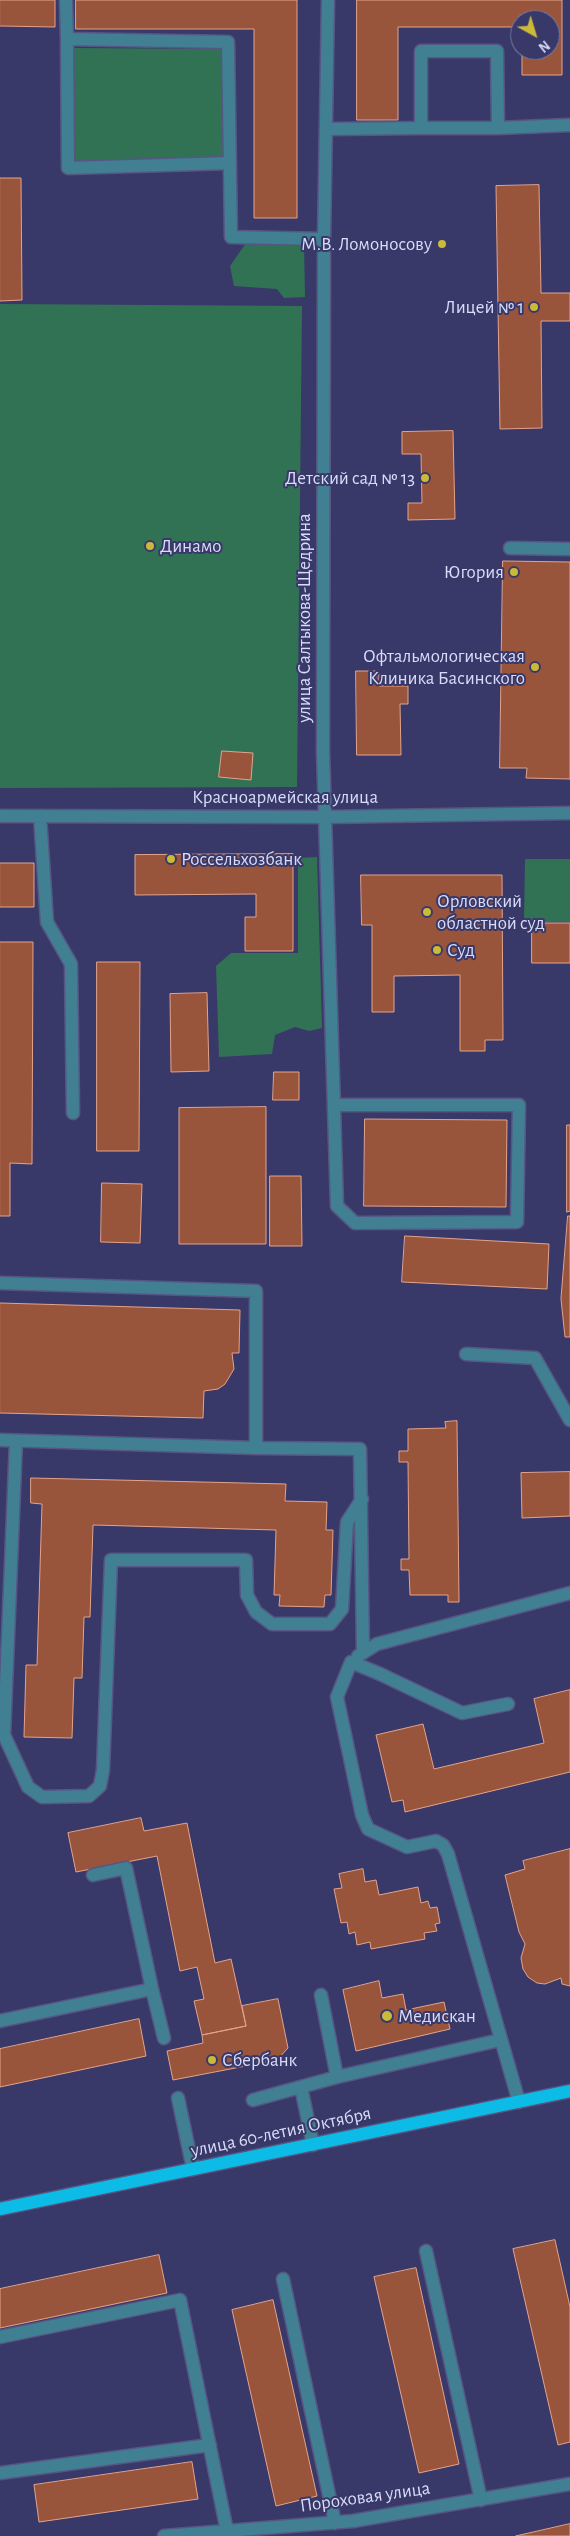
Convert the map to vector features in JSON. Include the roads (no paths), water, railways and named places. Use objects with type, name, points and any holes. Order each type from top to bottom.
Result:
[{"type":"main road","name":"улица 60-летия Октября","points":[[0,2210],[570,2092]]},
{"type":"street","points":[[66,0],[68,168],[230,163]]},
{"type":"street","name":"улица Салтыкова-Щедрина","points":[[328,0],[324,239],[324,817],[337,1206],[354,1223],[517,1222],[519,1105],[334,1105]]},
{"type":"street","points":[[67,40],[228,42],[231,237],[324,239]]},
{"type":"street","points":[[421,128],[421,51],[497,51],[498,128]]},
{"type":"street","points":[[326,129],[569,126]]},
{"type":"street","points":[[510,548],[570,549]]},
{"type":"street","name":"Красноармейская улица","points":[[0,816],[324,817],[570,812]]},
{"type":"street","points":[[40,816],[47,922],[70,964],[73,1113]]},
{"type":"street","points":[[0,1283],[256,1291],[256,1448]]},
{"type":"street","points":[[466,1354],[535,1358],[570,1420]]},
{"type":"street","points":[[0,1440],[256,1448],[360,1449],[363,1652]]},
{"type":"street","points":[[16,1441],[4,1734],[28,1788],[42,1797],[89,1796],[100,1786],[103,1770],[111,1560],[246,1560],[247,1595],[256,1612],[272,1624],[330,1624],[342,1609],[347,1522],[362,1499]]},
{"type":"street","points":[[518,2102],[448,1854],[443,1845],[436,1841],[407,1847],[368,1828],[362,1814],[337,1697],[351,1662],[377,1644],[570,1593]]},
{"type":"street","points":[[351,1662],[462,1713],[508,1704]]},
{"type":"street","points":[[93,1875],[126,1868],[164,2038]]},
{"type":"street","points":[[0,2021],[152,1989]]},
{"type":"street","points":[[321,1995],[337,2077]]},
{"type":"street","points":[[252,2100],[337,2077],[500,2040]]},
{"type":"street","points":[[301,2087],[313,2144]]},
{"type":"street","points":[[178,2098],[193,2169]]},
{"type":"street","points":[[426,2251],[481,2500]]},
{"type":"street","points":[[283,2279],[335,2523]]},
{"type":"street","points":[[0,2337],[180,2300],[227,2530]]},
{"type":"street","points":[[0,2473],[210,2445]]},
{"type":"street","name":"Пороховая улица","points":[[164,2536],[227,2530],[269,2532],[481,2500],[570,2484]]},
{"type":"place","name":"М.В. Ломоносову","points":[[442,244]]},
{"type":"place","name":"Лицей № 1","points":[[534,307]]},
{"type":"place","name":"Детский сад № 13","points":[[425,478]]},
{"type":"place","name":"Динамо","points":[[150,546]]},
{"type":"place","name":"Югория","points":[[514,572]]},
{"type":"place","name":"Офтальмологическая Клиника Басинского","points":[[535,667]]},
{"type":"place","name":"Россельхозбанк","points":[[171,859]]},
{"type":"place","name":"Орловский областной суд","points":[[427,912]]},
{"type":"place","name":"Суд","points":[[437,950]]},
{"type":"place","name":"Медискан","points":[[387,2016]]},
{"type":"place","name":"Сбербанк","points":[[212,2060]]}]
